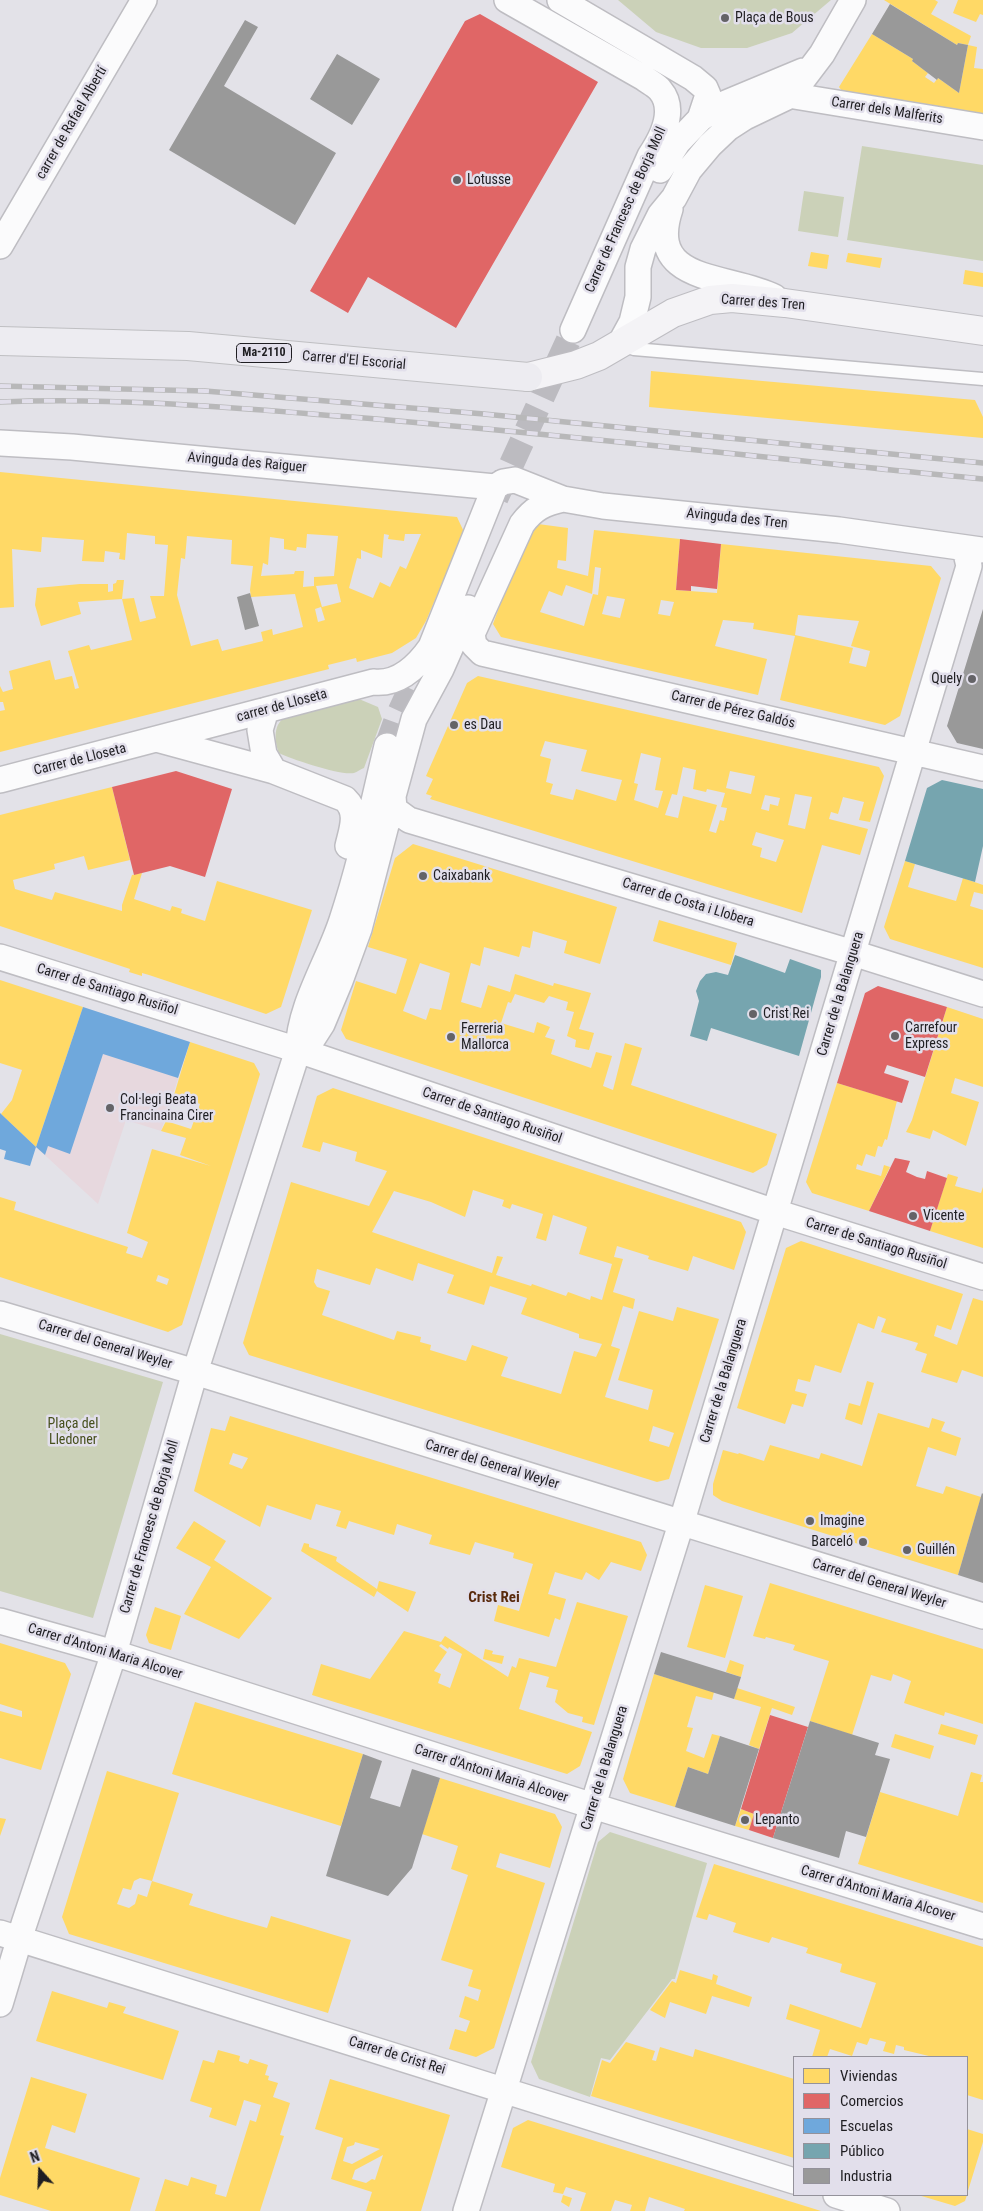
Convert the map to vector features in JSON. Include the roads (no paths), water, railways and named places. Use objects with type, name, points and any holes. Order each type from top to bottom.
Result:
[{"type":"main road","name":"Carrer des Tren","points":[[528,376],[576,365],[599,356],[673,313],[710,300],[732,298],[785,303],[983,331]]},
{"type":"main road","name":"Carrer d'El Escorial","points":[[0,341],[188,346],[528,376]]},
{"type":"street","name":"carrer de Rafael Albertí","points":[[0,246],[144,0]]},
{"type":"street","name":"Carrer de Francesc de Borja Moll","points":[[507,0],[644,78],[660,90],[668,103],[661,139],[650,156],[579,331],[659,170],[678,142],[700,119]]},
{"type":"street","points":[[560,0],[693,78],[705,88],[708,95],[700,119]]},
{"type":"street","points":[[785,303],[766,293],[737,283],[694,273],[680,266],[666,248],[664,234],[666,220],[674,198],[689,170],[710,145],[728,128],[745,116],[791,95],[810,67],[822,54],[853,0]]},
{"type":"street","points":[[700,119],[719,106],[810,67]]},
{"type":"street","name":"Carrer dels Malferits","points":[[751,93],[791,95],[972,129]]},
{"type":"street","points":[[620,344],[632,322],[638,297],[638,267],[643,249],[660,215],[674,198]]},
{"type":"street","name":"Avinguda des Raiguer","points":[[0,443],[110,450],[495,487]]},
{"type":"street","name":"Avinguda des Tren","points":[[495,487],[503,482],[515,480],[563,499],[603,506],[839,530],[974,550]]},
{"type":"street","points":[[414,719],[397,690],[395,679],[423,658],[431,647],[495,487]]},
{"type":"street","name":"Carrer de Pérez Galdós","points":[[563,499],[546,503],[531,512],[522,524],[472,634],[474,645],[482,652],[983,768]]},
{"type":"street","name":"Carrer de Francesc de Borja Moll","points":[[298,1050],[313,1038],[322,1024],[340,981],[359,929],[386,825],[394,809],[393,796],[414,719],[441,670],[509,511]]},
{"type":"street","name":"Carrer de la Balanguera","points":[[466,2211],[681,1524],[974,550]]},
{"type":"street","name":"carrer de Lloseta","points":[[160,740],[373,682],[395,679]]},
{"type":"street","points":[[266,710],[260,730],[264,754],[274,771]]},
{"type":"street","points":[[160,740],[274,771],[345,799],[351,805],[354,816],[345,861],[308,978],[305,1010]]},
{"type":"street","name":"Carrer de Lloseta","points":[[0,780],[160,740]]},
{"type":"street","points":[[305,1010],[342,921],[387,746]]},
{"type":"street","name":"Carrer de Costa i Llobera","points":[[394,809],[409,820],[853,953],[983,994]]},
{"type":"street","name":"Carrer de Santiago Rusiñol","points":[[0,957],[298,1050],[775,1212],[983,1277]]},
{"type":"street","name":"Carrer de Francesc de Borja Moll","points":[[0,2004],[10,1936],[114,1654],[195,1372],[298,1050],[299,1031],[305,1010]]},
{"type":"street","name":"Carrer del General Weyler","points":[[0,1314],[195,1372],[983,1616]]},
{"type":"street","name":"Carrer d'Antoni Maria Alcover","points":[[0,1620],[983,1926]]},
{"type":"street","name":"Carrer de Crist Rei","points":[[10,1936],[504,2089],[793,2182]]},
{"type":"street","points":[[839,2196],[887,2211]]},
{"type":"lane","points":[[620,344],[634,349],[983,379]]},
{"type":"tunnel","points":[[496,498],[573,330]]},
{"type":"tunnel","points":[[387,746],[397,718],[428,651]]},
{"type":"railway","points":[[0,386],[205,391],[484,414],[983,463]]},
{"type":"railway","points":[[0,402],[88,401],[220,407],[509,431],[983,479]]},
{"type":"place","name":"Plaça de Bous","points":[[725,18]]},
{"type":"place","name":"Lotusse","points":[[457,180]]},
{"type":"place","name":"Quely","points":[[972,679]]},
{"type":"place","name":"es Dau","points":[[454,725]]},
{"type":"place","name":"Caixabank","points":[[423,876]]},
{"type":"place","name":"Crist Rei","points":[[753,1014]]},
{"type":"place","name":"Carrefour Express","points":[[895,1036]]},
{"type":"place","name":"Ferreria Mallorca","points":[[451,1037]]},
{"type":"place","name":"Col·legi Beata Francinaina Cirer","points":[[110,1108]]},
{"type":"place","name":"Vicente","points":[[913,1216]]},
{"type":"place","name":"Imagine","points":[[810,1521]]},
{"type":"place","name":"Barceló","points":[[863,1542]]},
{"type":"place","name":"Guillén","points":[[907,1550]]},
{"type":"place","name":"Lepanto","points":[[745,1820]]},
{"type":"district","name":"Crist Rei","points":[[494,1598]]},
{"type":"park label","name":"Plaça del Lledoner","points":[[73,1432]]}]
